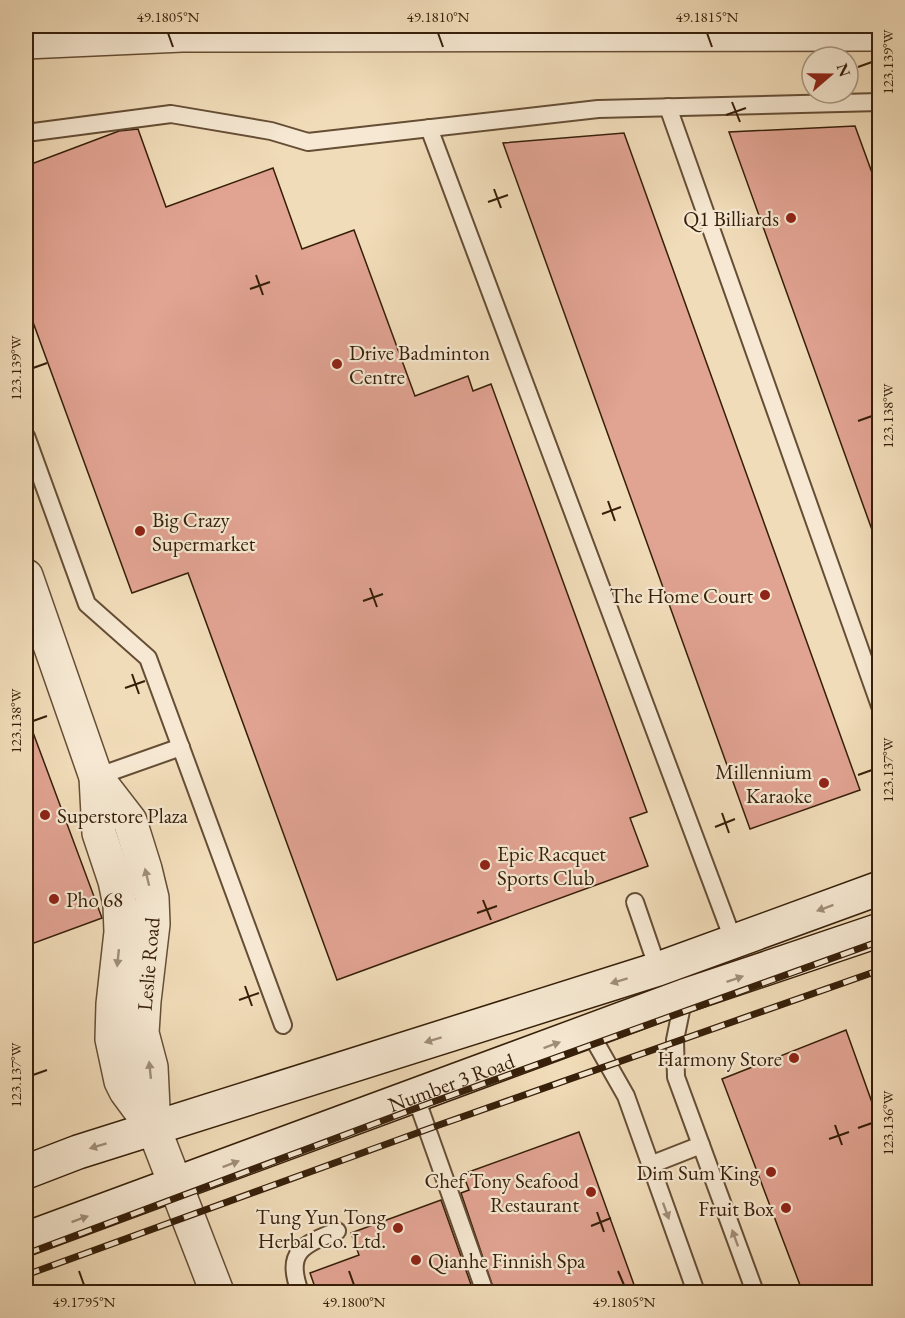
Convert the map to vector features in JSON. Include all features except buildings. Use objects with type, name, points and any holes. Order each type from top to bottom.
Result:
[{"type":"main road","points":[[144,26],[182,35]]},
{"type":"main road","points":[[26,42],[182,35],[879,34]]},
{"type":"main road","name":"Leslie Road","points":[[26,576],[33,620],[96,777],[99,833],[115,881],[120,905],[121,932],[113,1004],[112,1039],[122,1081],[126,1091],[153,1129],[177,1185],[217,1293]]},
{"type":"main road","name":"Number 3 Road","points":[[26,1172],[78,1152],[658,969],[879,888]]},
{"type":"main road","name":"Number 3 Road","points":[[26,1239],[684,996],[878,935]]},
{"type":"lane","points":[[26,133],[171,114],[271,131],[308,142],[598,108],[878,105]]},
{"type":"lane","points":[[668,107],[879,706]]},
{"type":"lane","points":[[429,128],[734,942]]},
{"type":"lane","points":[[26,436],[87,604],[148,658],[282,1025]]},
{"type":"lane","points":[[96,777],[181,747]]},
{"type":"lane","points":[[635,902],[658,969]]},
{"type":"lane","points":[[684,996],[675,1040],[676,1077],[755,1293]]},
{"type":"lane","points":[[589,1031],[626,1096],[696,1293]]},
{"type":"lane","points":[[415,1095],[485,1293]]},
{"type":"lane","points":[[650,1165],[701,1145]]},
{"type":"lane","points":[[300,1293],[294,1276],[297,1253],[309,1242],[337,1231]]},
{"type":"railway","points":[[26,1254],[430,1103],[880,941]]},
{"type":"railway","points":[[26,1275],[439,1125],[880,970]]},
{"type":"place","name":"Q1 Billiards","points":[[791,218]]},
{"type":"place","name":"Drive Badminton Centre","points":[[337,364]]},
{"type":"place","name":"Big Crazy Supermarket","points":[[140,531]]},
{"type":"place","name":"The Home Court","points":[[765,595]]},
{"type":"place","name":"Millennium Karaoke","points":[[824,783]]},
{"type":"place","name":"Superstore Plaza","points":[[45,815]]},
{"type":"place","name":"Epic Racquet Sports Club","points":[[485,865]]},
{"type":"place","name":"Pho 68","points":[[54,899]]},
{"type":"place","name":"Harmony Store","points":[[794,1058]]},
{"type":"place","name":"Dim Sum King","points":[[771,1172]]},
{"type":"place","name":"Chef Tony Seafood Restaurant","points":[[591,1192]]},
{"type":"place","name":"Fruit Box","points":[[786,1208]]},
{"type":"place","name":"Tung Yun Tong Herbal Co. Ltd.","points":[[398,1228]]},
{"type":"place","name":"Qianhe Finnish Spa","points":[[416,1260]]}]
